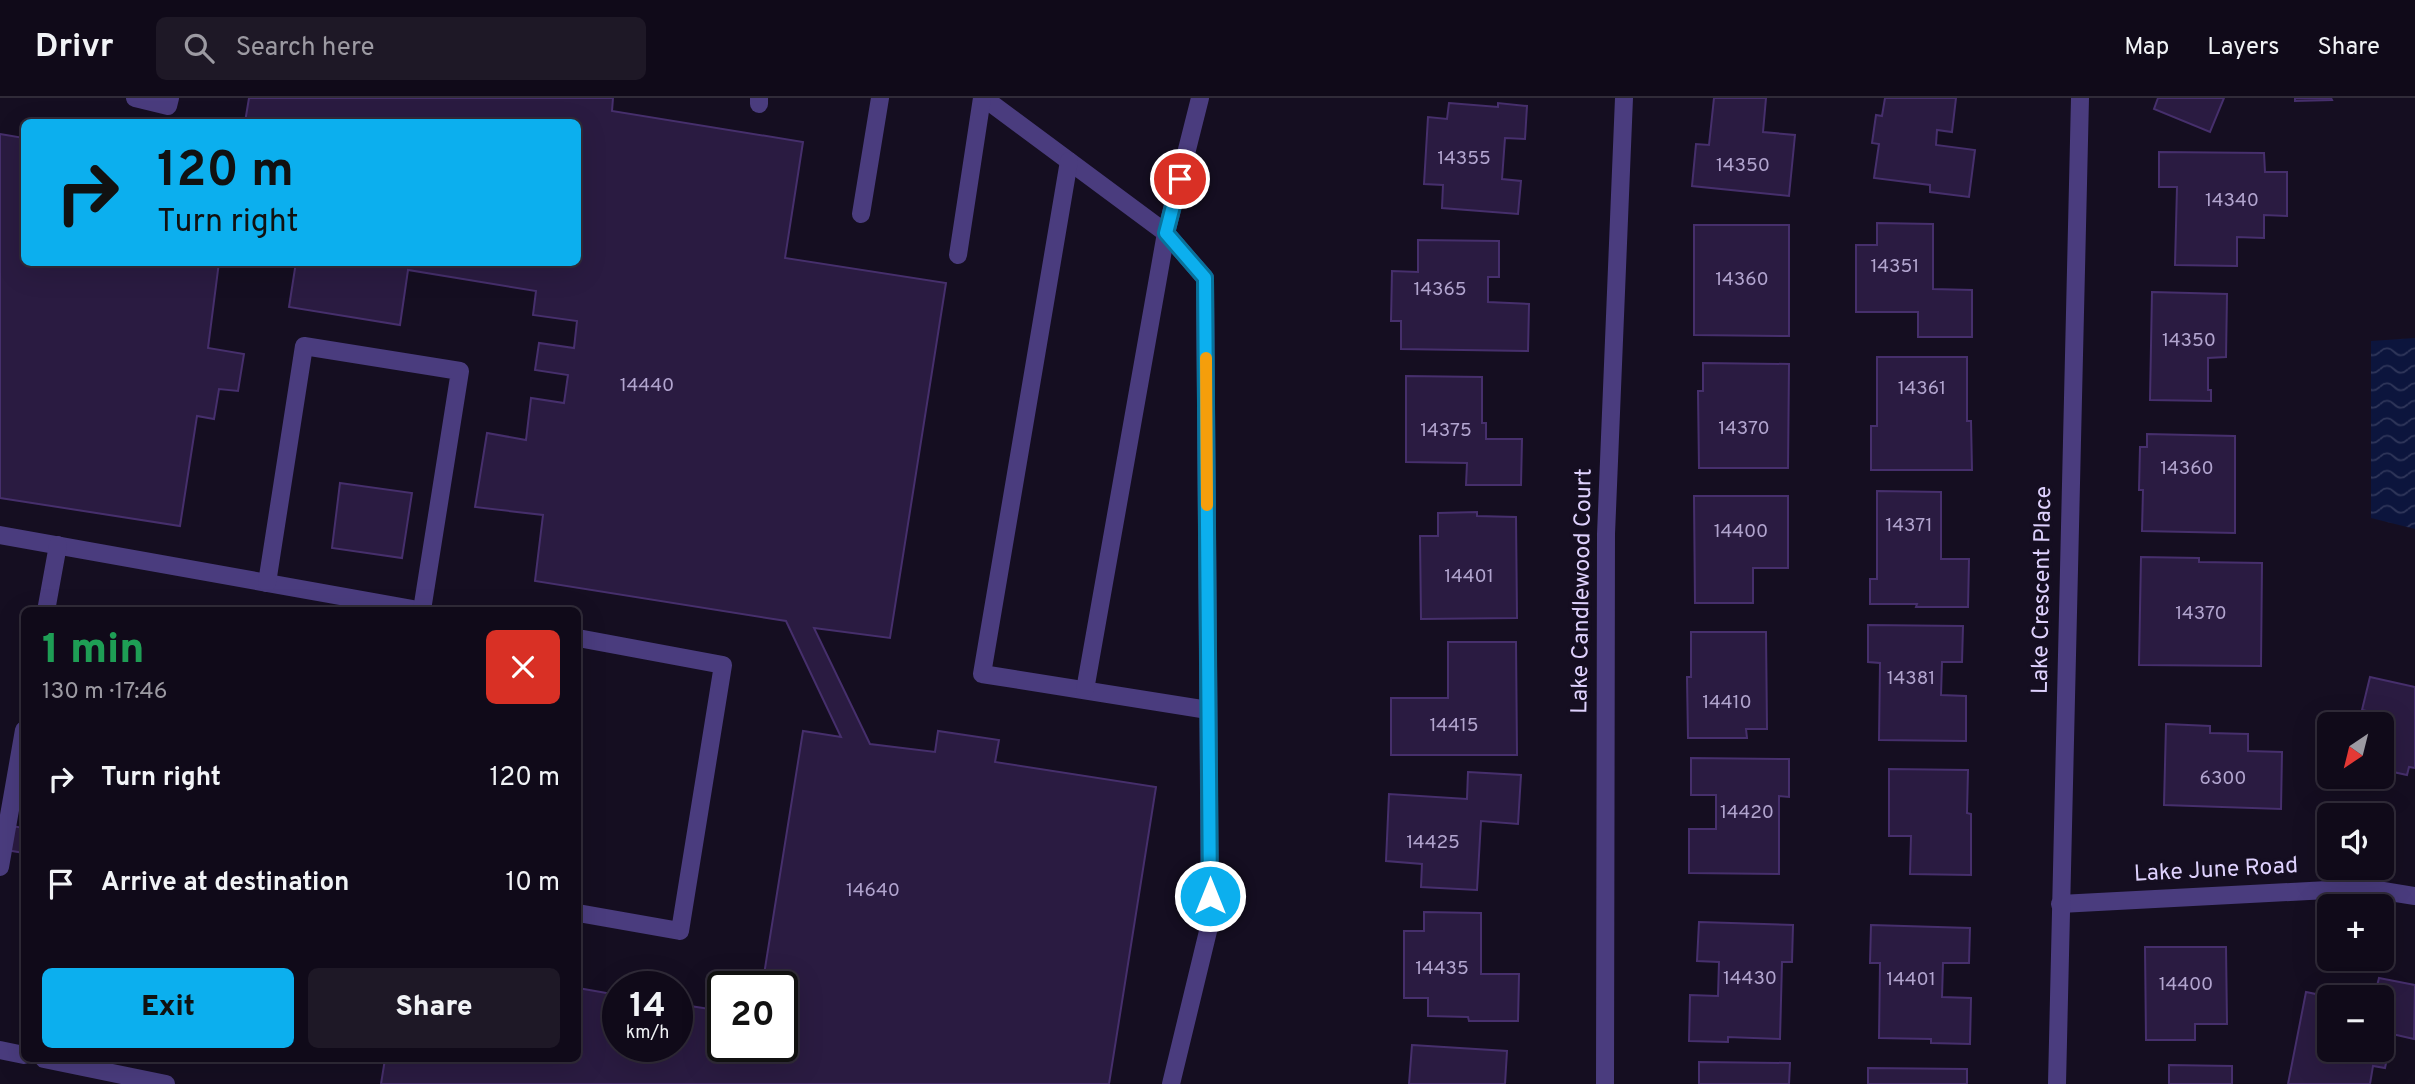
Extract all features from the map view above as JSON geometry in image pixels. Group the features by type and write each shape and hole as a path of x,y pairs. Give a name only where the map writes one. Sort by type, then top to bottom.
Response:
{"street":[{"path":"135,98 168,106 170,98"},
{"path":"861,214 880,98"},
{"path":"958,255 983,98 1166,233 1205,278 1210,923 1171,1084"},
{"path":"1085,690 1166,233 1200,98"},
{"name":"Lake Candlewood Court","path":"1605,1084 1606,534 1624,98"},
{"name":"Lake Crescent Place","path":"2057,1084 2080,98"},
{"path":"1069,161 982,674 1208,710"},
{"path":"267,583 304,346 460,371 424,607"},
{"path":"0,535 401,607"},
{"path":"47,607 58,545"},
{"path":"581,639 723,664 680,931 581,914"},
{"path":"0,867 21,747"},
{"name":"Lake June Road","path":"2060,904 2365,888 2415,896"},
{"path":"0,1050 21,1054"},
{"path":"59,1062 166,1084"}],"water":[{"path":"2415,338 2415,529 2371,518 2371,341"}],"building":[{"path":"249,98 613,98 612,111 803,142 785,258 946,283 890,638 814,628 870,744 935,752 938,731 999,740 995,762 1156,787 1109,1084 381,1084 385,1062 581,1062 581,989 602,992 602,1062 693,1062 693,1006 707,1009 707,1062 798,1062 798,971 765,971 803,731 841,737 786,621 535,581 543,515 475,507 487,433 526,440 531,398 564,403 568,375 535,370 539,343 574,348 577,321 533,315 536,291 408,270 400,325 289,307 295,266 581,266 581,119 246,119"},
{"path":"1714,98 1766,98 1763,132 1795,135 1789,196 1692,186 1696,144 1709,145"},
{"path":"1885,98 1956,98 1952,132 1937,130 1936,145 1975,150 1969,197 1930,192 1930,185 1874,178 1879,144 1872,143 1876,115 1882,116"},
{"path":"2158,98 2224,98 2210,132 2154,109"},
{"path":"2295,98 2331,98 2332,100 2295,101"},
{"path":"1449,103 1498,107 1498,103 1527,106 1525,139 1505,138 1502,179 1521,181 1518,214 1442,208 1443,185 1424,184 1428,117 1447,119"},
{"path":"0,134 21,138 21,266 218,266 208,348 244,354 238,391 219,389 214,419 197,416 180,526 0,498"},
{"path":"2159,152 2264,153 2265,172 2287,172 2287,216 2264,215 2264,238 2237,237 2237,266 2175,265 2177,187 2159,187"},
{"path":"1877,223 1933,224 1933,289 1972,290 1972,337 1918,337 1918,312 1856,312 1856,245 1877,245"},
{"path":"1694,225 1789,225 1789,336 1694,335"},
{"path":"1418,240 1499,241 1499,277 1488,277 1488,302 1529,304 1528,351 1401,349 1401,321 1391,321 1392,271 1418,272"},
{"path":"2152,292 2227,294 2226,357 2208,358 2208,390 2211,390 2211,401 2150,400"},
{"path":"1877,357 1967,357 1967,421 1971,421 1972,470 1871,470 1871,426 1877,426"},
{"path":"1703,363 1789,364 1788,468 1699,468 1698,391 1703,391"},
{"path":"1406,376 1482,377 1482,423 1486,423 1486,439 1522,439 1521,485 1466,485 1467,463 1406,462"},
{"path":"2147,434 2235,436 2235,533 2142,531 2140,447 2147,447"},
{"path":"340,483 412,493 402,558 332,548"},
{"path":"1877,491 1941,492 1941,559 1969,559 1968,607 1870,604 1870,579 1877,579"},
{"path":"1694,496 1788,496 1788,568 1753,568 1753,603 1695,603"},
{"path":"1477,512 1477,516 1516,517 1517,618 1421,619 1420,536 1438,536 1438,513"},
{"path":"2141,557 2199,558 2199,562 2262,563 2261,666 2139,665"},
{"path":"1868,625 1963,626 1962,662 1942,662 1941,695 1966,696 1966,741 1879,740 1880,663 1868,662"},
{"path":"1691,632 1766,632 1767,729 1746,729 1747,738 1688,738 1687,677 1691,677"},
{"path":"1448,642 1516,642 1517,755 1391,755 1391,698 1448,698"},
{"path":"2370,677 2415,687 2415,768 2409,767 2407,775 2394,772 2394,712 2362,710"},
{"path":"2166,724 2210,726 2210,733 2248,734 2248,751 2282,752 2281,809 2164,805"},
{"path":"1691,758 1789,759 1789,797 1779,796 1779,874 1689,873 1689,829 1716,829 1716,795 1691,795"},
{"path":"1889,769 1968,770 1967,813 1971,814 1971,875 1910,874 1911,836 1889,836"},
{"path":"1468,772 1521,775 1518,824 1481,821 1477,890 1421,887 1422,864 1386,861 1389,794 1467,799"},
{"path":"0,824 21,828 21,852 0,849"},
{"path":"1424,912 1481,913 1481,974 1519,974 1518,1021 1469,1021 1468,1017 1428,1016 1428,998 1404,998 1404,931 1424,931"},
{"path":"1699,922 1793,925 1792,962 1782,962 1780,1039 1728,1037 1728,1042 1689,1041 1690,995 1718,996 1719,962 1697,961"},
{"path":"1871,925 1970,928 1969,963 1943,963 1942,997 1971,998 1970,1044 1931,1043 1931,1039 1879,1038 1880,963 1870,963"},
{"path":"2145,947 2226,947 2227,1024 2195,1024 2195,1040 2146,1040"},
{"path":"2379,978 2415,985 2414,1039 2394,1034 2394,985 2377,985"},
{"path":"2306,992 2317,994 2317,1062 2386,1062 2385,1068 2373,1066 2370,1084 2288,1084"},
{"path":"1412,1045 1507,1051 1505,1084 1409,1084"},
{"path":"1699,1062 1790,1063 1789,1084 1699,1084"},
{"path":"2169,1065 2232,1066 2232,1084 2169,1084"},
{"path":"1868,1068 1967,1069 1967,1084 1868,1084"}],"slow traffic":[{"path":"1206,358 1207,505"}],"route":[{"path":"1180,179 1166,233 1205,278 1210,896"}]}
